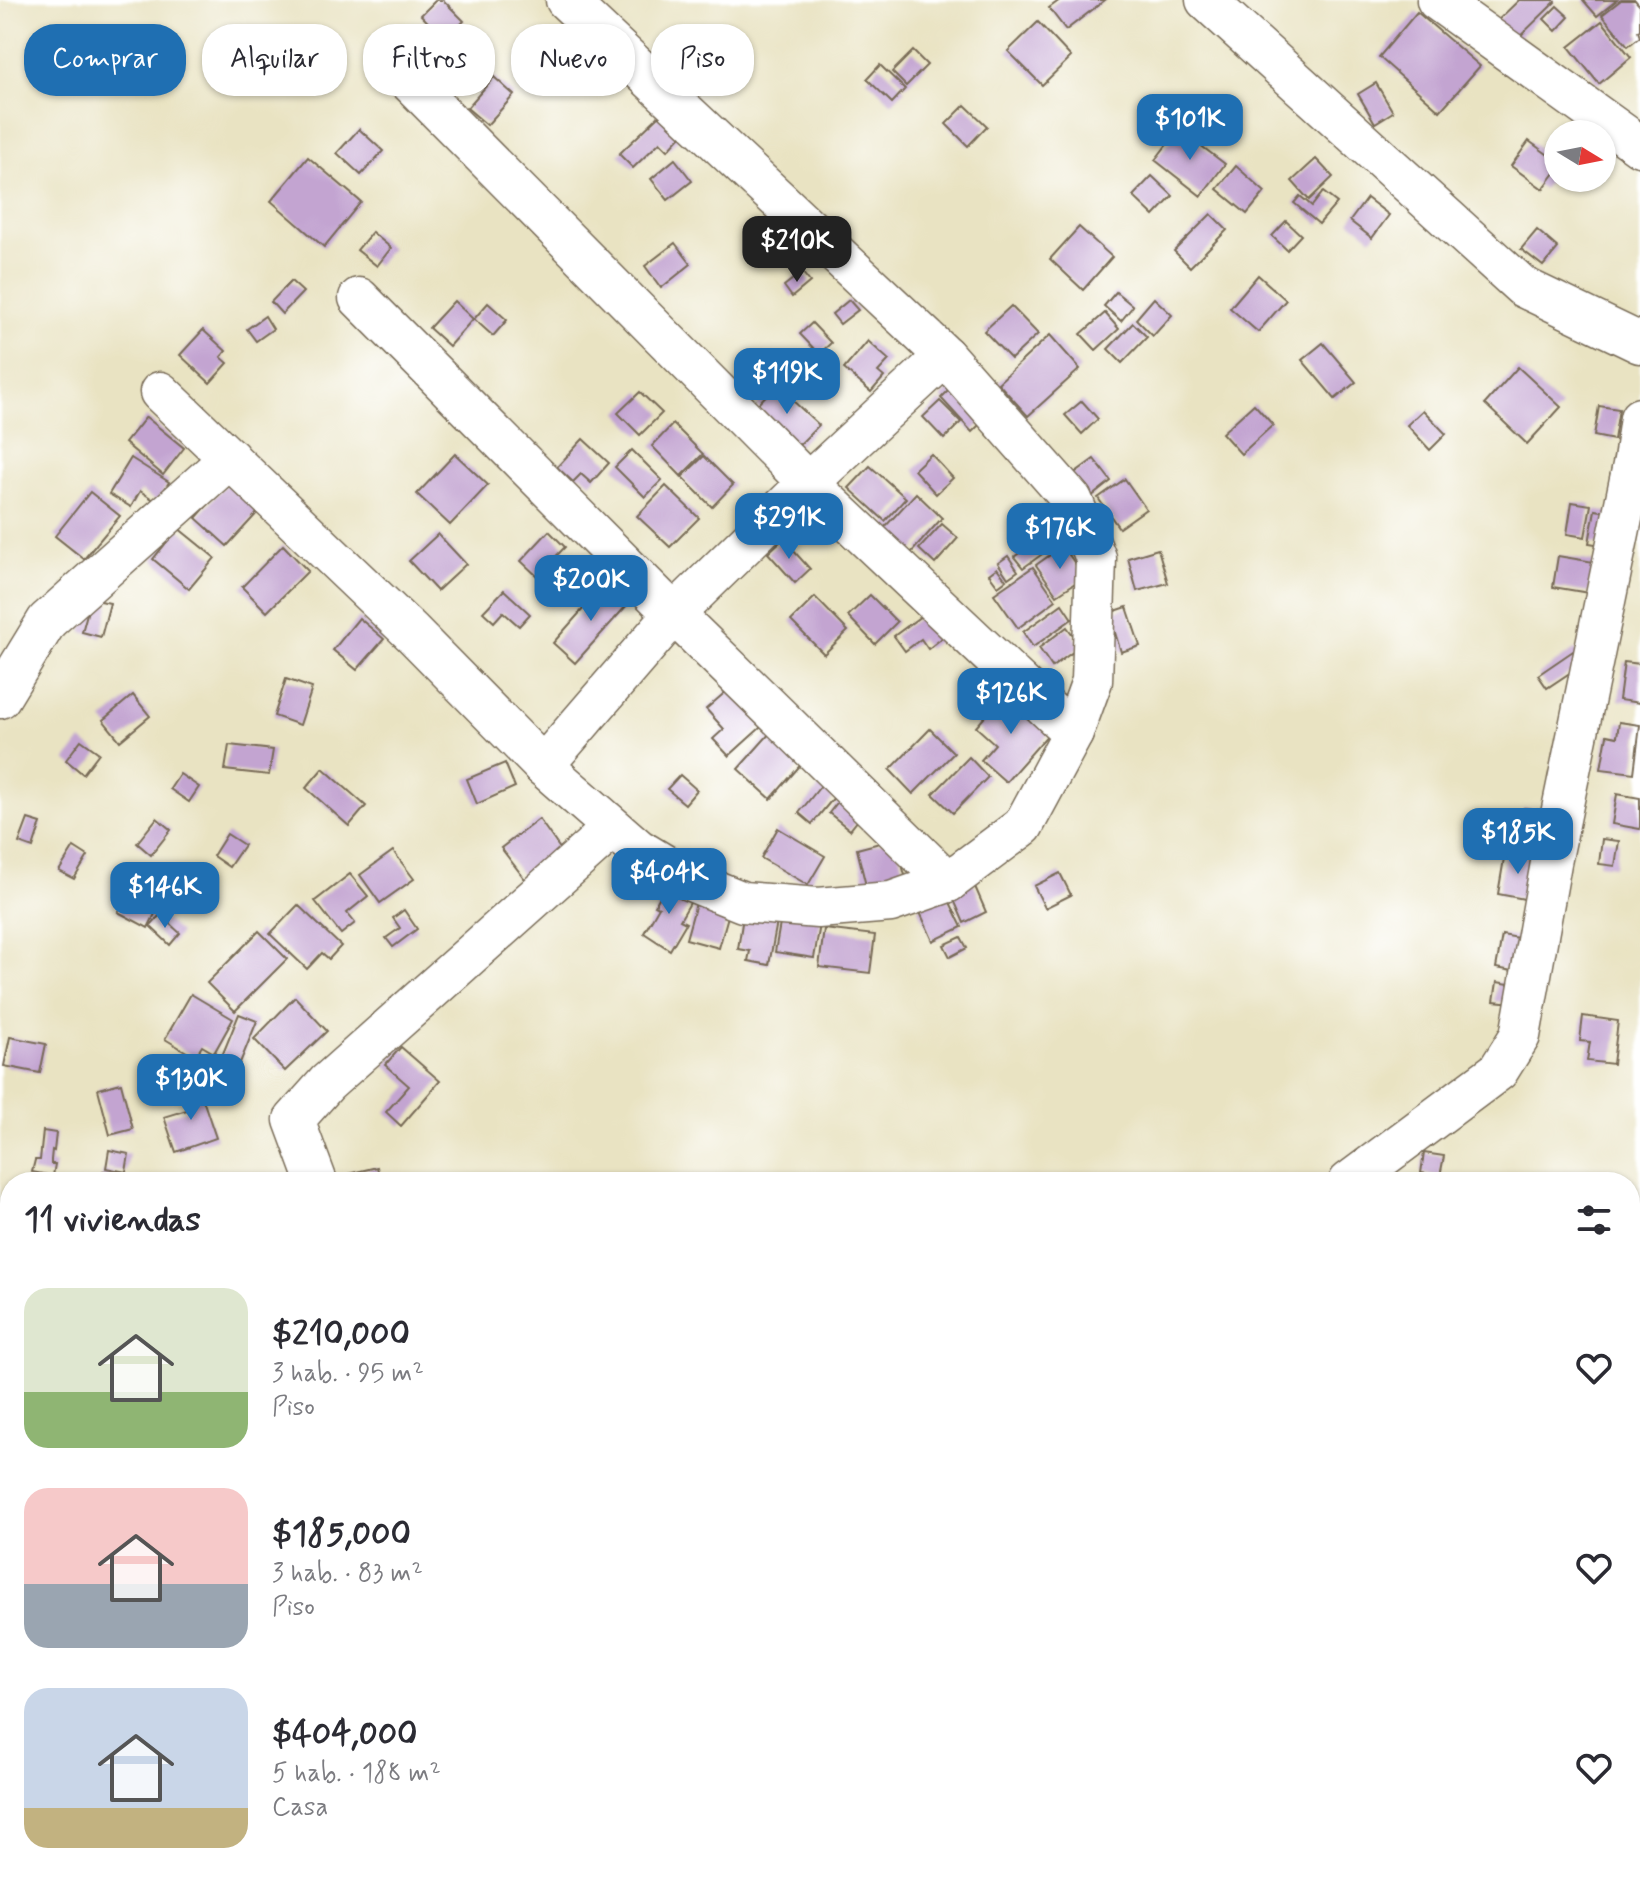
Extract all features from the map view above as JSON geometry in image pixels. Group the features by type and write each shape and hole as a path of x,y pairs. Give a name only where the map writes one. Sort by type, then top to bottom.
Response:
{"street":[{"path":"160,392 412,633 543,766 638,849 691,881 743,902 818,908 891,902 948,882 1023,826 1073,733 1092,681 1096,558 1072,500 945,356 566,0"},
{"path":"1206,0 1523,287 1640,343"},
{"path":"1443,2 1640,146"},
{"path":"424,96 808,483 1073,733"},
{"path":"359,298 674,614 948,882"},
{"path":"543,766 674,614 808,483 945,356"},
{"path":"1362,1172 1498,1071 1520,1036 1551,863 1640,418"},
{"path":"0,698 47,621 230,458"},
{"path":"313,1172 294,1120 327,1083 613,828"}],"building":[{"path":"436,0 443,0 464,21 461,24 430,24 421,15"},
{"path":"1060,0 1105,0 1066,30 1049,8"},
{"path":"1519,0 1555,2 1511,45 1493,25"},
{"path":"1583,0 1617,0 1597,16"},
{"path":"1621,0 1635,0 1640,6 1640,37 1628,46 1602,15"},
{"path":"1557,6 1569,17 1556,31 1544,19"},
{"path":"1417,12 1480,66 1440,111 1379,57"},
{"path":"1602,21 1631,57 1599,84 1569,47"},
{"path":"1038,22 1071,57 1042,85 1008,51"},
{"path":"913,51 927,65 906,86 892,72"},
{"path":"880,65 905,89 892,103 867,79"},
{"path":"495,78 513,96 487,125 467,108 477,96 495,96"},
{"path":"1376,83 1393,112 1375,123 1358,94"},
{"path":"965,105 987,126 968,146 946,124"},
{"path":"660,115 681,136 668,150 660,142 633,168 619,154"},
{"path":"359,129 383,151 361,175 337,153"},
{"path":"1179,129 1225,164 1201,196 1155,160"},
{"path":"1529,141 1544,152 1544,188 1543,189 1511,166"},
{"path":"308,157 361,202 324,247 271,201"},
{"path":"675,159 692,181 668,200 651,179"},
{"path":"1316,159 1333,177 1309,200 1292,181"},
{"path":"1236,166 1265,192 1247,214 1217,189"},
{"path":"1152,176 1173,196 1154,216 1133,196"},
{"path":"1323,192 1337,203 1319,224 1294,203 1300,196 1312,206"},
{"path":"1367,198 1389,215 1372,238 1350,221"},
{"path":"1211,214 1227,230 1190,267 1174,251"},
{"path":"1286,221 1301,235 1287,250 1272,236"},
{"path":"1079,227 1112,257 1083,290 1050,259"},
{"path":"1537,230 1558,248 1543,266 1521,249"},
{"path":"372,232 391,248 377,266 357,250"},
{"path":"675,243 691,264 661,288 645,266"},
{"path":"802,272 810,282 792,297 784,286"},
{"path":"1258,275 1286,300 1258,332 1230,308"},
{"path":"291,281 303,292 282,314 271,302"},
{"path":"1116,292 1133,306 1121,321 1104,306"},
{"path":"1154,298 1172,315 1153,336 1136,319"},
{"path":"849,300 858,310 840,324 832,314"},
{"path":"454,301 473,319 449,346 429,328"},
{"path":"488,303 507,320 493,336 474,319"},
{"path":"1011,306 1038,334 1011,359 984,331"},
{"path":"1105,313 1119,329 1096,350 1081,334"},
{"path":"265,316 273,329 256,341 247,329"},
{"path":"812,323 831,343 819,354 800,334"},
{"path":"1133,323 1147,337 1122,363 1108,349"},
{"path":"203,330 226,351 221,357 228,363 210,383 180,355"},
{"path":"1050,335 1080,369 1028,416 998,383"},
{"path":"868,341 889,360 878,372 884,377 871,392 844,369"},
{"path":"1323,343 1356,382 1335,399 1302,360"},
{"path":"1518,367 1561,407 1527,444 1485,404"},
{"path":"776,385 819,425 798,446 756,406"},
{"path":"954,385 986,418 972,432 941,398"},
{"path":"640,392 662,413 640,435 618,413"},
{"path":"940,401 961,422 944,439 923,417"},
{"path":"1082,401 1098,419 1082,434 1065,415"},
{"path":"1254,404 1273,425 1241,454 1222,433"},
{"path":"1599,406 1619,409 1614,440 1594,436"},
{"path":"1423,410 1446,434 1430,450 1407,425"},
{"path":"146,417 184,448 163,475 125,443"},
{"path":"673,424 703,454 681,476 652,446"},
{"path":"583,439 609,463 591,483 581,474 573,482 557,467"},
{"path":"632,450 662,480 645,497 615,467"},
{"path":"455,454 488,485 450,525 417,494"},
{"path":"931,454 953,478 936,494 914,470"},
{"path":"704,456 733,485 712,507 682,477"},
{"path":"131,458 169,482 157,502 140,491 131,507 109,494"},
{"path":"1094,459 1111,481 1087,500 1069,477"},
{"path":"870,466 906,498 885,521 849,488"},
{"path":"1125,479 1146,509 1119,528 1098,498"},
{"path":"229,481 260,510 227,546 196,518"},
{"path":"666,486 699,518 670,547 637,516"},
{"path":"90,492 120,516 84,559 55,536"},
{"path":"916,493 942,518 911,553 884,528"},
{"path":"1572,502 1591,505 1585,537 1567,534"},
{"path":"1595,510 1614,513 1608,546 1589,543"},
{"path":"942,524 958,538 935,564 919,549"},
{"path":"178,528 215,558 189,589 153,559"},
{"path":"1051,530 1059,542 1023,568 1014,557"},
{"path":"549,531 565,547 537,576 521,561"},
{"path":"438,534 466,564 437,591 409,561"},
{"path":"783,539 810,569 795,583 768,553"},
{"path":"283,545 308,571 267,612 242,587"},
{"path":"1063,546 1084,577 1057,595 1036,565"},
{"path":"1158,549 1168,583 1137,591 1128,558"},
{"path":"1008,556 1018,571 1008,578 998,563"},
{"path":"1558,556 1594,562 1589,593 1553,587"},
{"path":"1033,567 1056,600 1018,628 994,594"},
{"path":"997,568 1006,580 998,586 989,574"},
{"path":"606,583 628,604 575,663 553,643"},
{"path":"504,590 530,614 519,626 503,612 494,622 483,612"},
{"path":"870,595 897,622 875,644 848,616"},
{"path":"815,597 848,631 824,654 791,621"},
{"path":"91,599 110,603 101,637 82,632"},
{"path":"1062,604 1072,619 1033,647 1023,632"},
{"path":"1127,607 1140,646 1121,652 1109,613"},
{"path":"932,608 950,632 928,649 921,639 905,651 894,636"},
{"path":"359,618 384,639 357,670 333,650"},
{"path":"1067,627 1081,646 1052,667 1039,648"},
{"path":"1576,649 1586,662 1547,688 1538,675"},
{"path":"1624,662 1640,664 1640,703 1619,700"},
{"path":"286,679 312,688 300,725 274,716"},
{"path":"737,682 770,719 729,756 713,739 724,729 706,709"},
{"path":"1007,692 1051,731 1006,782 981,760 995,744 976,727"},
{"path":"133,695 150,716 120,741 103,720"},
{"path":"1619,722 1640,725 1634,773 1601,769 1607,735 1617,737"},
{"path":"930,729 954,753 913,794 890,770"},
{"path":"771,732 804,761 771,799 738,769"},
{"path":"81,740 99,753 83,774 66,760"},
{"path":"229,745 273,750 269,775 225,770"},
{"path":"969,757 988,777 953,813 933,794"},
{"path":"505,763 515,787 477,804 467,779"},
{"path":"323,768 366,806 349,826 306,788"},
{"path":"180,774 199,787 189,802 170,789"},
{"path":"680,775 697,790 685,804 667,789"},
{"path":"827,778 840,790 812,824 799,813"},
{"path":"844,794 865,811 850,830 829,813"},
{"path":"1617,794 1640,798 1640,829 1612,824"},
{"path":"1524,808 1540,810 1536,831 1520,828"},
{"path":"157,818 171,830 151,855 137,843"},
{"path":"28,819 41,823 33,848 19,843"},
{"path":"539,819 568,860 531,887 501,848"},
{"path":"778,828 825,856 808,885 761,858"},
{"path":"227,834 244,845 229,867 213,856"},
{"path":"895,839 906,879 867,890 857,849"},
{"path":"1602,839 1619,841 1615,866 1599,864"},
{"path":"74,847 88,856 74,879 59,871"},
{"path":"393,851 414,879 380,903 360,875"},
{"path":"1505,853 1537,858 1530,900 1498,894"},
{"path":"141,867 171,882 148,928 118,912"},
{"path":"1060,873 1071,895 1045,908 1034,886"},
{"path":"350,874 368,896 347,913 355,923 341,934 315,901"},
{"path":"669,881 694,896 680,920 686,923 670,950 644,933"},
{"path":"973,882 986,912 964,923 951,893"},
{"path":"946,894 962,927 933,941 918,908"},
{"path":"697,900 730,909 719,948 686,939"},
{"path":"298,905 341,946 329,959 322,953 307,969 270,934"},
{"path":"404,910 417,929 393,947 386,938 400,928 393,918"},
{"path":"744,910 778,916 769,965 748,961 750,951 738,949"},
{"path":"782,912 821,919 814,958 775,952"},
{"path":"160,915 180,933 170,945 150,926"},
{"path":"824,929 875,935 870,973 819,967"},
{"path":"259,931 287,959 235,1011 207,983"},
{"path":"1502,935 1524,939 1518,972 1496,968"},
{"path":"961,937 967,948 950,957 944,945"},
{"path":"1497,982 1515,985 1512,1003 1494,1001"},
{"path":"191,994 233,1019 214,1053 202,1046 195,1057 165,1039"},
{"path":"295,997 327,1031 285,1071 254,1039"},
{"path":"239,1014 257,1021 240,1063 222,1056"},
{"path":"1583,1016 1618,1021 1613,1064 1587,1061 1590,1042 1580,1041"},
{"path":"10,1037 46,1044 40,1073 4,1066"},
{"path":"401,1047 440,1081 401,1126 386,1112 409,1086 385,1065"},
{"path":"197,1082 216,1138 176,1152 164,1117 190,1109 183,1087"},
{"path":"121,1083 133,1129 110,1135 98,1089"},
{"path":"43,1131 56,1133 51,1160 51,1164 55,1164 54,1172 32,1172 35,1160 40,1160"},
{"path":"109,1150 129,1154 126,1172 106,1168"},
{"path":"1424,1153 1444,1156 1441,1172 1421,1172"},
{"path":"377,1167 378,1172 356,1172"}]}
